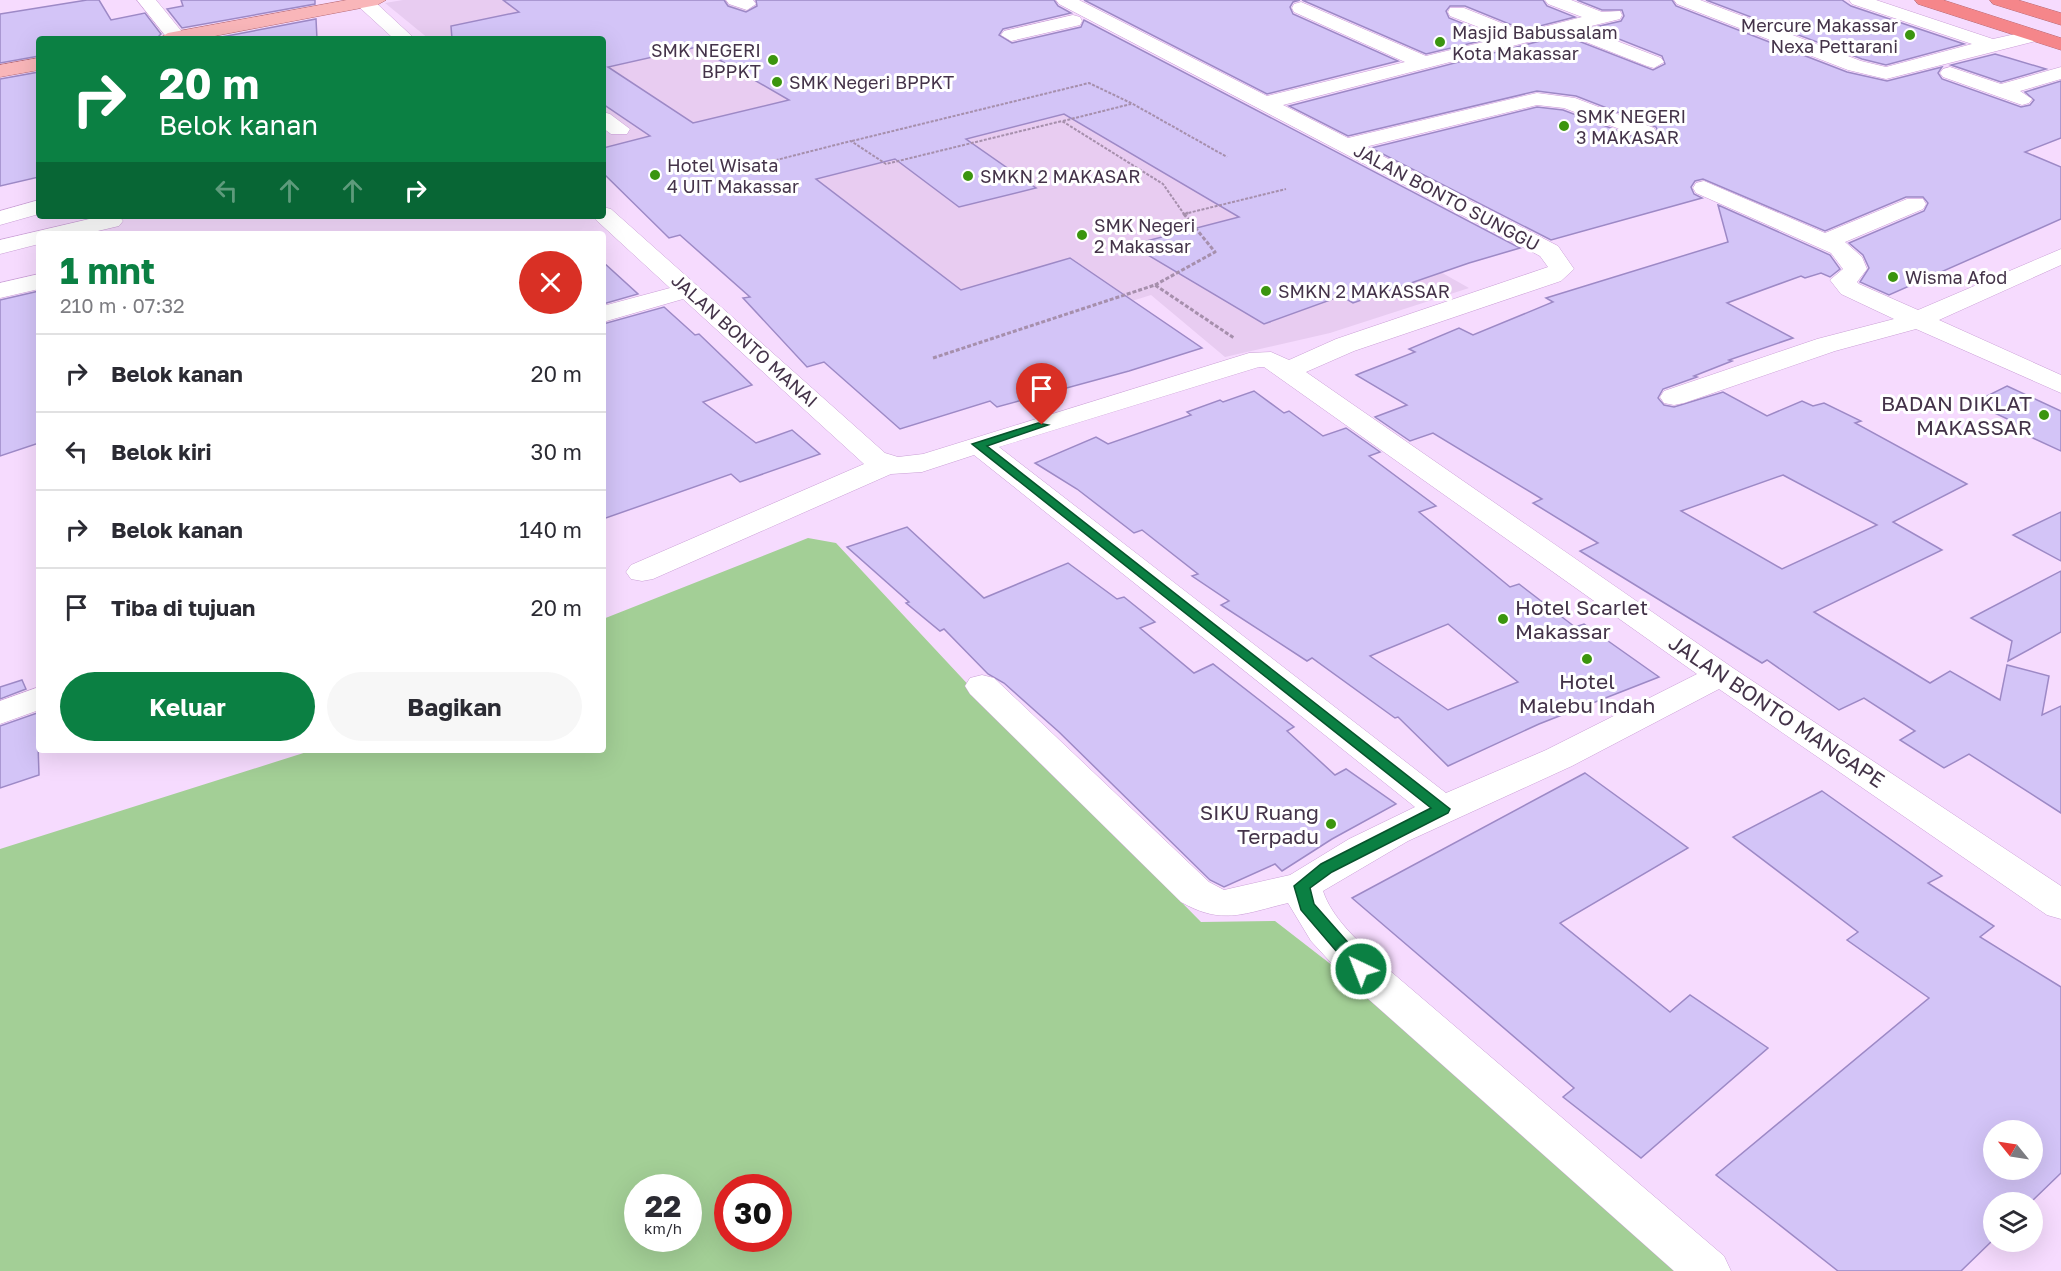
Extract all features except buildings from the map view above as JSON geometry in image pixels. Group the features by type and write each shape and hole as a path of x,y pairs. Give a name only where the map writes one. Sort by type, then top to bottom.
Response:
{"highway":[{"path":"1924,0 2061,44"},
{"path":"1999,0 2061,19"}],"main road":[{"path":"183,36 370,1"},
{"path":"0,71 36,65"}],"street":[{"path":"146,0 171,36"},
{"path":"1265,103 1607,17 1554,0"},
{"path":"1683,0 1856,66 1886,73 2034,36"},
{"path":"1858,0 1992,45"},
{"path":"370,1 402,36"},
{"path":"1301,8 1424,63"},
{"path":"1457,12 1521,37"},
{"path":"1011,35 1079,14"},
{"name":"JALAN BONTO SUNGGU","path":"1079,14 1265,103 1549,251 1562,269 1552,276 1345,345 1273,365"},
{"path":"1563,27 1654,62"},
{"path":"2000,91 2061,72"},
{"path":"1950,73 2022,99"},
{"path":"1348,145 1526,100 1568,102 1646,133"},
{"path":"1704,188 1839,248 1853,262 1855,269 1850,276 1842,280 1844,285 2061,385"},
{"path":"1824,242 1915,204"},
{"path":"0,218 36,208"},
{"name":"JALAN BONTO MANAI","path":"606,217 875,459 887,465"},
{"path":"72,231 114,224"},
{"path":"0,247 36,238"},
{"path":"1674,397 1826,345 1918,320 2061,256"},
{"path":"0,274 36,265"},
{"path":"0,291 36,282"},
{"path":"606,313 689,290"},
{"path":"642,572 887,465 898,467 924,463 978,444 1273,365"},
{"name":"JALAN BONTO MANGAPE","path":"1273,365 1721,675 2061,906"},
{"path":"978,444 1442,809"},
{"path":"982,686 1196,892 1209,900 1224,904 1302,886 1326,868 1442,809 1559,758 1721,675"},
{"path":"0,712 36,699"},
{"path":"1302,886 1307,906 1361,969 1707,1271"}],"path":[{"path":"745,168 1089,83 1133,104 1227,157"},
{"path":"851,141 886,164 1133,104"},
{"path":"933,358 1155,285 1215,252 1163,184 1062,121"},
{"path":"1184,214 1286,189"},
{"path":"1155,285 1273,365"}],"shaded area":[{"name":"SMK Negeri 2 Makassar","path":"403,0 838,0 1124,94 1469,288 1330,333 1225,357 1151,295 924,366 606,166 606,36 425,36 385,3"}],"green space":[{"path":"808,538 836,543 989,707 1201,922 1275,921 1355,983 1679,1271 0,1271 0,849 304,753 606,753 606,618"}],"place":[{"name":"Mercure Makassar Nexa Pettarani","path":"1910,35"},
{"name":"Masjid Babussalam Kota Makassar","path":"1440,42"},
{"name":"SMK NEGERI BPPKT","path":"773,60"},
{"name":"SMK Negeri BPPKT","path":"777,82"},
{"name":"SMK NEGERI 3 MAKASAR","path":"1564,126"},
{"name":"Hotel Wisata 4 UIT Makassar","path":"655,175"},
{"name":"SMKN 2 MAKASAR","path":"968,176"},
{"name":"SMK Negeri 2 Makassar","path":"1082,235"},
{"name":"Wisma Afod","path":"1893,277"},
{"name":"SMKN 2 MAKASSAR","path":"1266,291"},
{"name":"BADAN DIKLAT MAKASSAR","path":"2044,415"},
{"name":"Hotel Scarlet Makassar","path":"1503,619"},
{"name":"Hotel Malebu Indah","path":"1587,659"},
{"name":"SIKU Ruang Terpadu","path":"1331,824"}],"route":[{"path":"1042,425 978,444 1442,809 1326,868 1302,886 1307,906 1322,927 1361,969"}]}
